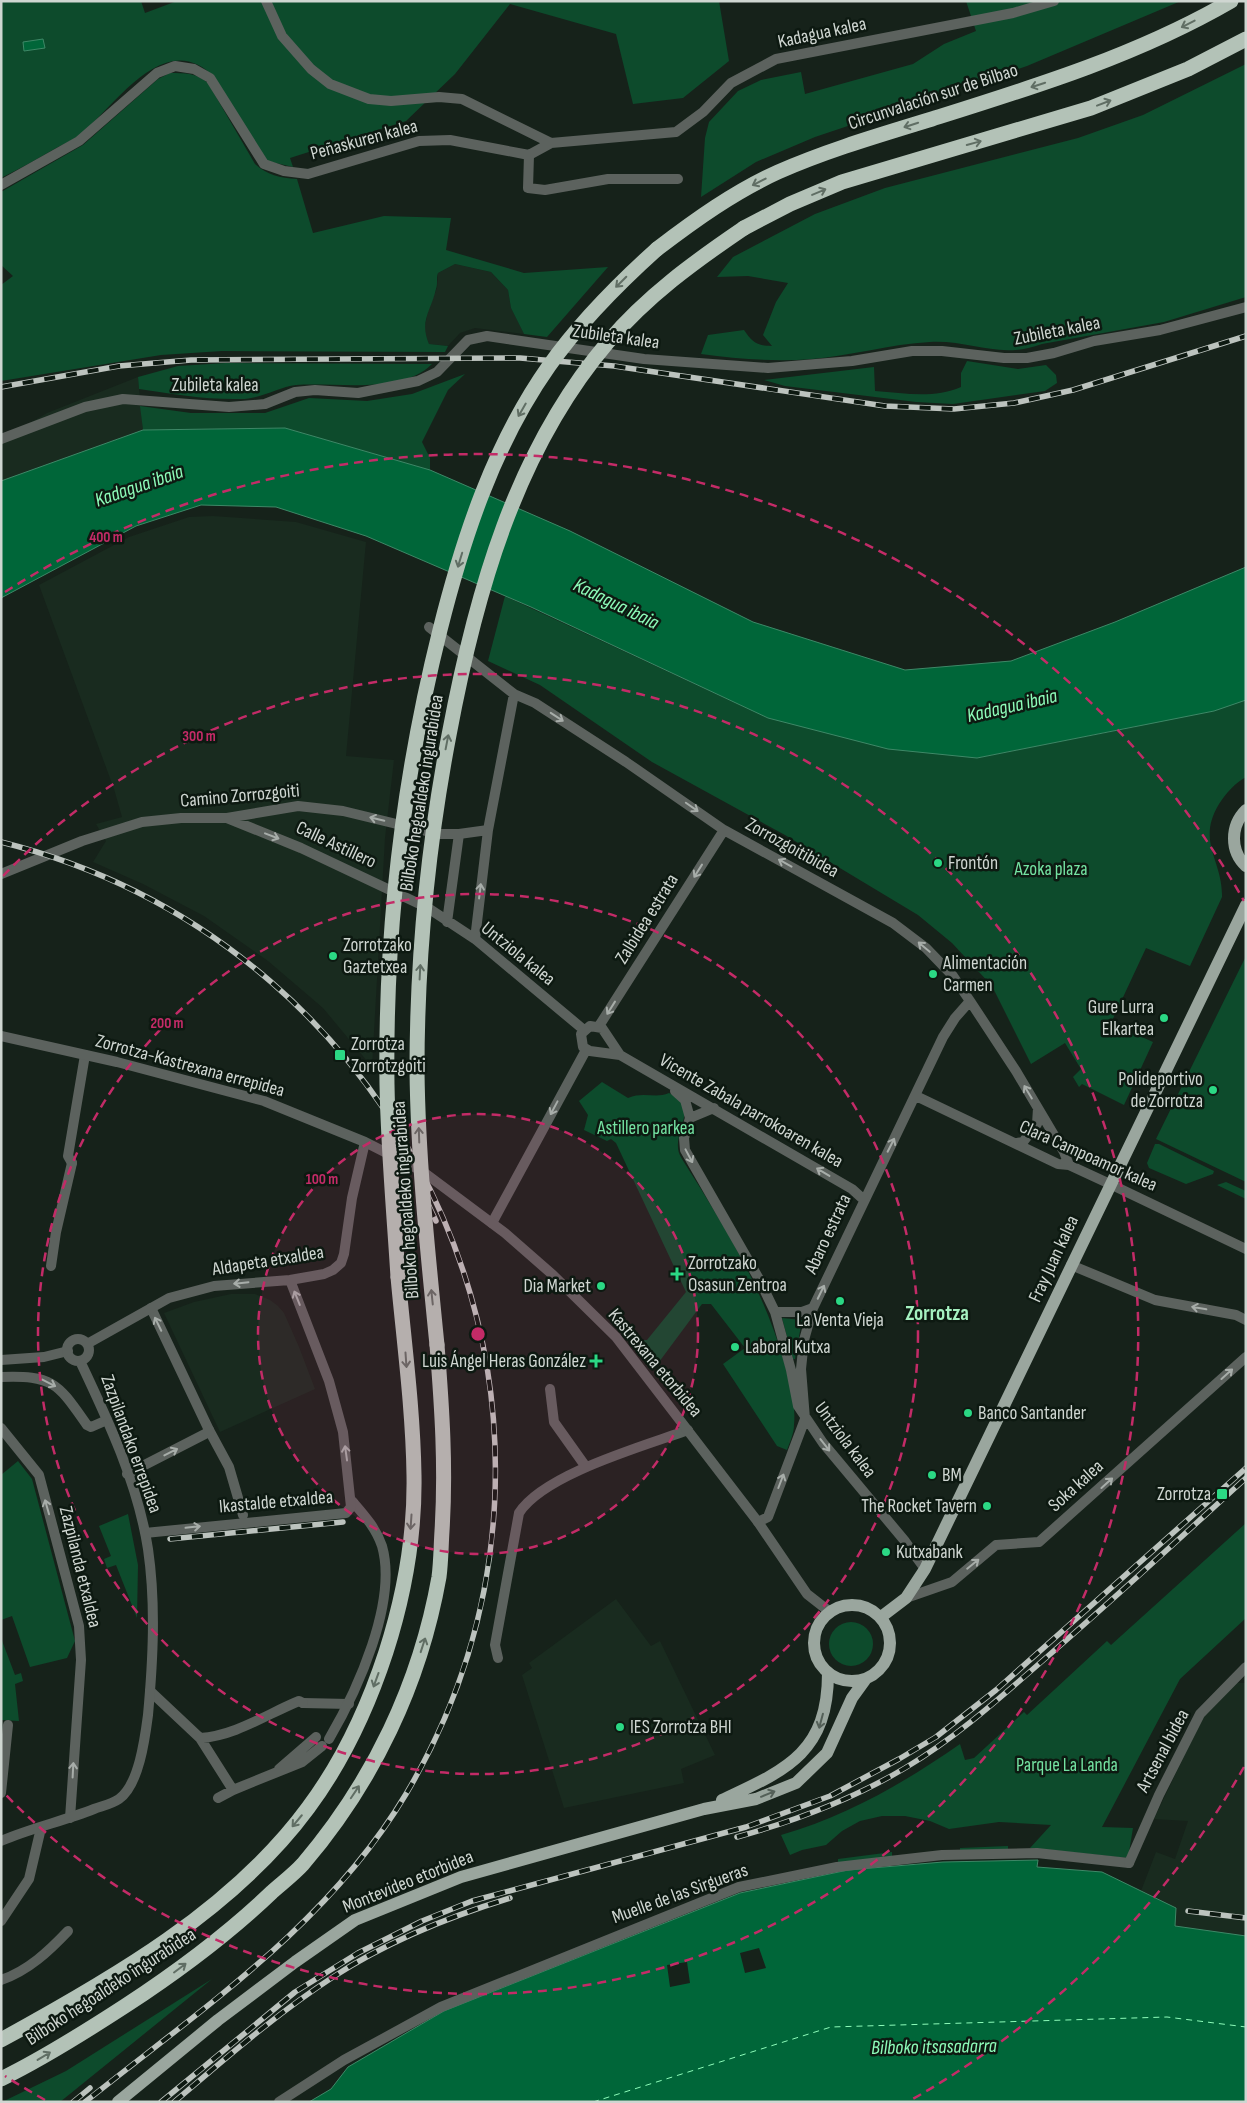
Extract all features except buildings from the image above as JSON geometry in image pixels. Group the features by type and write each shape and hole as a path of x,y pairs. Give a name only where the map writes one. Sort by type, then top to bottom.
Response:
{"highway":[{"name":"Circunvalación sur de Bilbao","path":"657,249 704,214 736,194 778,173 829,152 1044,83 1122,54 1172,33 1231,1"},
{"name":"Bilboko hegoaldeko ingurabidea","path":"1,2080 95,2025 156,1986 239,1924 301,1865 334,1824 361,1784 386,1741 406,1696 426,1634 439,1576 445,1482 444,1422 419,1136 420,971 429,868 439,787 456,695 477,610 518,490 544,434 576,384 608,342 650,297 688,266 744,228 790,204 842,182 1083,111 1136,91 1188,69 1246,38"},
{"name":"Bilboko hegoaldeko ingurabidea","path":"1,2040 80,1997 145,1955 215,1904 275,1848 308,1808 356,1727 376,1683 390,1639 407,1569 414,1476 398,1276 387,1085 391,928 410,773 428,676 446,604 471,523 495,462 521,412 548,367 589,314 657,249"}],"main road":[{"path":"1246,810 1235,826 1233,838 1235,850 1246,866"},
{"name":"Fray Juan kalea","path":"881,1617 906,1598 925,1569 1246,904"},
{"path":"851,1604 862,1606 881,1617 888,1628 891,1640 890,1653 876,1674 865,1680 852,1682 828,1673 821,1666 816,1655 814,1643 818,1626 830,1612 851,1604"},
{"name":"Montevideo etorbidea","path":"704,1809 788,1767 808,1748 818,1730 826,1699 828,1673"},
{"name":"Montevideo etorbidea","path":"118,2102 225,2014 354,1920 461,1877 704,1809 756,1799 796,1783 826,1753 852,1698 865,1680"}],"street":[{"path":"266,1 282,36 311,69 330,84 369,99 391,101 439,97 462,99 551,143"},
{"name":"Kadagua kalea","path":"551,143 676,132 703,112 731,83 776,59 1013,13 1038,3 1054,1"},
{"name":"Peñaskuren kalea","path":"1,185 79,141 157,73 175,66 194,69 210,78 264,164 284,171 308,174 420,141 450,140 530,155"},
{"path":"551,143 530,155 528,188 545,190 608,179 678,179"},
{"name":"Zubileta kalea","path":"1,439 85,407 123,399 229,407 265,404 295,392 315,390 358,393 418,381 437,372 468,340 487,336 644,359 768,368 813,366 912,351 942,351 1004,358 1027,358 1054,353 1094,341 1160,330 1246,307"},
{"name":"Zorrozgoitibidea","path":"429,627 514,694 535,703 568,724 724,830 893,923 926,948 953,976 970,1001 1038,1108 1069,1165"},
{"path":"475,940 488,830 514,694"},
{"name":"Camino Zorrozgoiti","path":"1,874 82,842 142,822 180,818 227,818 298,806 343,811 438,834 459,834 488,830"},
{"name":"Calle Astillero","path":"227,818 302,848 428,908"},
{"name":"Zalbidea estrata","path":"599,1026 724,830"},
{"path":"447,922 459,834"},
{"name":"Untziola kalea","path":"428,908 475,940 584,1030"},
{"name":"Abaro estrata","path":"758,1522 768,1517 805,1419 801,1369 804,1340 813,1308 863,1199 916,1096 943,1037 970,1001"},
{"path":"586,1050 580,1039 584,1030 590,1026 599,1026 620,1055"},
{"name":"Zorrotza-Kastrexana errepidea","path":"1,1036 85,1055 264,1101 365,1142"},
{"path":"586,1050 620,1055"},
{"path":"492,1223 586,1050"},
{"path":"51,1266 56,1232 72,1163 68,1156 85,1055"},
{"name":"Vicente Zabala parrokoaren kalea","path":"620,1055 852,1189 863,1199"},
{"path":"661,1079 685,1100 690,1118 714,1108"},
{"name":"Clara Campoamor kalea","path":"916,1096 1058,1164 1069,1165 1246,1249"},
{"path":"1016,1143 1023,1142 1037,1124 1038,1108"},
{"name":"Untziola kalea","path":"690,1118 684,1138 686,1150 759,1279 775,1312 791,1370 798,1406 805,1419 925,1569"},
{"name":"Kastrexana etorbidea","path":"365,1142 422,1171 492,1223 552,1275 616,1337 758,1522 807,1594 830,1612"},
{"name":"Aldapeta etxaldea","path":"87,1344 169,1298 214,1286 290,1280 324,1274 341,1263 352,1198 365,1142"},
{"path":"1071,1265 1155,1300 1236,1314 1246,1320"},
{"name":"Ikastalde etxaldea","path":"144,1533 346,1513 351,1507 352,1501 343,1432 328,1381 290,1280"},
{"path":"151,1308 209,1430 229,1467 242,1515"},
{"path":"775,1312 802,1312 813,1308"},
{"path":"83,1340 87,1344 88,1355 80,1361 74,1360 68,1351 72,1341 83,1340"},
{"path":"1,1360 44,1357 68,1351"},
{"name":"Soka kalea","path":"906,1598 952,1582 996,1545 1039,1542 1246,1357"},
{"name":"Zazpilandako errepidea","path":"1,1841 70,1818 118,1799 128,1789 142,1754 150,1691 153,1625 152,1585 144,1533 127,1474 107,1420 80,1361"},
{"path":"1,1376 25,1376 42,1379 63,1390 87,1425 91,1427 107,1420"},
{"path":"550,1389 554,1422 586,1467"},
{"name":"Zazpilanda etxaldea","path":"1,1428 39,1475 79,1626 80,1660 70,1818"},
{"path":"127,1474 205,1434 209,1430"},
{"path":"498,1658 494,1645 519,1513 524,1505 543,1489 570,1473 688,1430"},
{"path":"218,1798 277,1771 302,1762 322,1741 349,1704 377,1627 385,1580 382,1545 373,1526 352,1501"},
{"name":"Artsenal bidea","path":"1129,1863 1158,1794 1200,1714 1246,1667"},
{"path":"150,1691 200,1738 233,1790"},
{"path":"200,1738 219,1737 299,1701 303,1703 349,1704"},
{"path":"1,1793 8,1725"},
{"path":"1,1922 29,1879 41,1828"},
{"name":"Muelle de las Sirgueras","path":"279,2102 344,2060 441,2007 739,1887 837,1867 942,1856 1037,1853 1129,1863"},
{"path":"1,1980 14,1976 50,1951 68,1931"}],"shaded area":[{"path":"455,264 491,272 508,290 511,308 524,334 475,328 460,333 448,346 429,344 424,332 428,310 437,288 438,273"},
{"path":"138,377 143,430 1,481 1,440 47,413"},
{"path":"213,516 296,522 366,542 346,756 394,760 385,838 372,1067 323,1008 268,961 204,916 143,884 93,862 106,841 96,824 122,817 114,789 39,585 129,537 189,517"},
{"path":"231,1294 255,1294 270,1300 278,1306 284,1313 315,1389 220,1432 164,1313 194,1302"},
{"name":"IES Zorrotza BHI","path":"616,1599 651,1646 660,1641 715,1755 681,1769 684,1783 564,1808 522,1675 532,1668 529,1663"},
{"path":"1236,1683 1246,1683 1246,1936 1175,1926 1141,1891 1156,1852 1175,1859 1188,1821 1154,1819 1203,1716"}],"green space":[{"path":"1,1 141,1 145,13 177,1 719,1 729,61 683,98 633,104 616,34 510,4 455,74 406,121 290,158 293,167 267,161 216,79 198,65 179,60 161,64 144,75 127,88 96,120 70,141 1,178"},
{"path":"966,1 1181,1 1027,66 815,137 756,162 701,197 705,138 709,122 738,91 761,80 801,72 805,94 913,64 944,44 976,31"},
{"path":"1246,64 1246,297 1164,322 1012,350 930,342 798,360 756,359 701,354 708,335 744,330 755,343 772,346 763,335 776,302 788,283 748,276 717,277 733,257 815,214 885,188 1078,138 1143,115"},
{"path":"170,73 195,75 208,83 255,164 264,171 274,175 297,179 313,233 384,216 451,218 446,250 524,273 608,267 547,337 524,334 511,308 508,290 491,272 455,264 438,273 437,287 427,316 425,329 429,344 448,346 445,352 222,351 161,355 1,381 1,285 13,276 1,265 1,192 83,145 158,79"},
{"path":"967,361 1018,369 1046,365 1056,375 1057,383 1045,391 953,404 916,402 785,386 764,380 874,367 875,391 908,394 940,393 961,387 961,373"},
{"path":"226,363 432,364 419,374 403,380 367,385 296,385 248,398 203,398 139,389 138,377 178,366"},
{"path":"465,374 448,390 422,442 430,458 430,470 285,428 143,430 140,406 191,413 265,413 309,398 367,401 412,394"},
{"name":"Azoka plaza","path":"505,596 768,718 977,758 1135,727 1246,695 1246,777 1234,785 1219,804 1210,829 1210,840 1219,872 1222,897 1190,966 1146,948 1111,1023 1153,1042 1124,1105 1082,1084 1079,1087 1073,1077 1081,1069 1065,1043 1031,1064 992,986 952,943 918,915 785,835 652,762 540,685 488,661"},
{"name":"Polideportivo de Zorrotza","path":"1246,956 1246,1182 1156,1139"},
{"name":"Astillero parkea","path":"602,1082 628,1098 639,1095 664,1095 669,1093 679,1100 684,1107 678,1150 728,1233 754,1283 766,1309 785,1365 794,1409 792,1438 787,1450 777,1446 723,1364 745,1348 711,1304 702,1304 659,1362 640,1340 647,1340 686,1292 616,1143 611,1139 607,1141 584,1130 588,1115 579,1101"},
{"path":"1155,1144 1159,1144 1214,1171 1213,1174 1186,1184 1149,1168 1147,1163"},
{"path":"1226,1182 1246,1191 1246,1199 1217,1185"},
{"path":"782,1318 802,1320 795,1359 793,1359"},
{"path":"18,1461 32,1479 75,1641 67,1658 30,1667 12,1616 1,1620 1,1475"},
{"path":"128,1514 138,1565 137,1618 116,1565 107,1568 104,1559 111,1556 99,1526"},
{"name":"Parque La Landa","path":"1246,1523 1246,1618 1180,1679 1102,1827 1133,1828 1128,1858 1030,1848 1051,1825 999,1822 949,1829 930,1821 905,1816 882,1816 860,1821 842,1831 826,1845 802,1850 790,1855 781,1835 829,1818 874,1797 918,1772 960,1744 965,1760 974,1758 1024,1712 1027,1715 1107,1641 1111,1645"},
{"path":"855,1622 867,1628 872,1635 872,1653 867,1660 860,1665 847,1666 835,1660 830,1653 829,1640 835,1628 842,1623"},
{"path":"1,1638 15,1675 21,1673 23,1681 15,1684 19,1721 1,1720"},
{"path":"1008,1846 1008,1851 960,1853 960,1848"},
{"path":"892,1852 892,1856 838,1863 838,1859"},
{"path":"212,1979 60,2102 2,2102 66,2071"}],"water":[{"path":"43,39 45,48 24,51 23,42"},
{"name":"Kadagua ibaia","path":"285,428 430,470 570,531 753,622 905,670 1011,661 1115,622 1246,567 1246,700 1214,711 977,758 888,749 768,718 531,607 366,536 276,507 201,505 136,526 1,598 1,481 143,430"},
{"name":"Bilboko itsasadarra","path":"1038,1860 1037,1867 1102,1872 1176,1908 1175,1926 1246,1936 1246,2102 309,2102 331,2089 348,2067 444,2011 740,1893 848,1870 943,1862"}],"pier":[{"path":"759,1948 766,1968 745,1973 740,1953"},
{"path":"687,1962 690,1983 670,1987 667,1965"}],"ferry route":[{"path":"593,2102 831,2027 1167,2017 1246,2027"}],"railway":[{"path":"1,387 119,366 191,360 520,358 614,366 885,406 954,409 1014,403 1073,390 1246,336"},
{"path":"1,842 147,897 271,982 371,1091 443,1217 485,1356 495,1503 469,1650 406,1794 375,1841 339,1884 301,1924 260,1962 85,2102"},
{"path":"420,1187 436,1221"},
{"path":"161,2102 295,1992 358,1953 422,1921 472,1901 746,1827 830,1796 899,1759 936,1737 996,1690 1246,1468"},
{"path":"737,1837 802,1816 865,1790 905,1768 943,1743 996,1701 1073,1634 1246,1478"},
{"path":"170,1539 343,1522"},
{"path":"174,2102 271,2021 312,1991 354,1964 419,1931 464,1913 510,1898"},
{"path":"1188,1911 1246,1918"},
{"path":"73,2102 90,2088"}],"place":[{"name":"Frontón","path":"938,863"},
{"name":"Zorrotzako Gaztetxea","path":"333,956"},
{"name":"Alimentación Carmen","path":"933,974"},
{"name":"Gure Lurra Elkartea","path":"1164,1018"},
{"name":"Zorrotza Zorrotzgoiti","path":"340,1055"},
{"name":"Polideportivo de Zorrotza","path":"1213,1090"},
{"name":"Zorrotzako Osasun Zentroa","path":"677,1274"},
{"name":"Dia Market","path":"601,1286"},
{"name":"La Venta Vieja","path":"840,1301"},
{"name":"Laboral Kutxa","path":"735,1347"},
{"name":"Luis Ángel Heras González","path":"596,1361"},
{"name":"Banco Santander","path":"968,1413"},
{"name":"BM","path":"932,1475"},
{"name":"Zorrotza","path":"1222,1494"},
{"name":"The Rocket Tavern","path":"987,1506"},
{"name":"Kutxabank","path":"886,1552"},
{"name":"IES Zorrotza BHI","path":"620,1727"}],"district":[{"name":"Zorrotza","path":"937,1313"}]}
